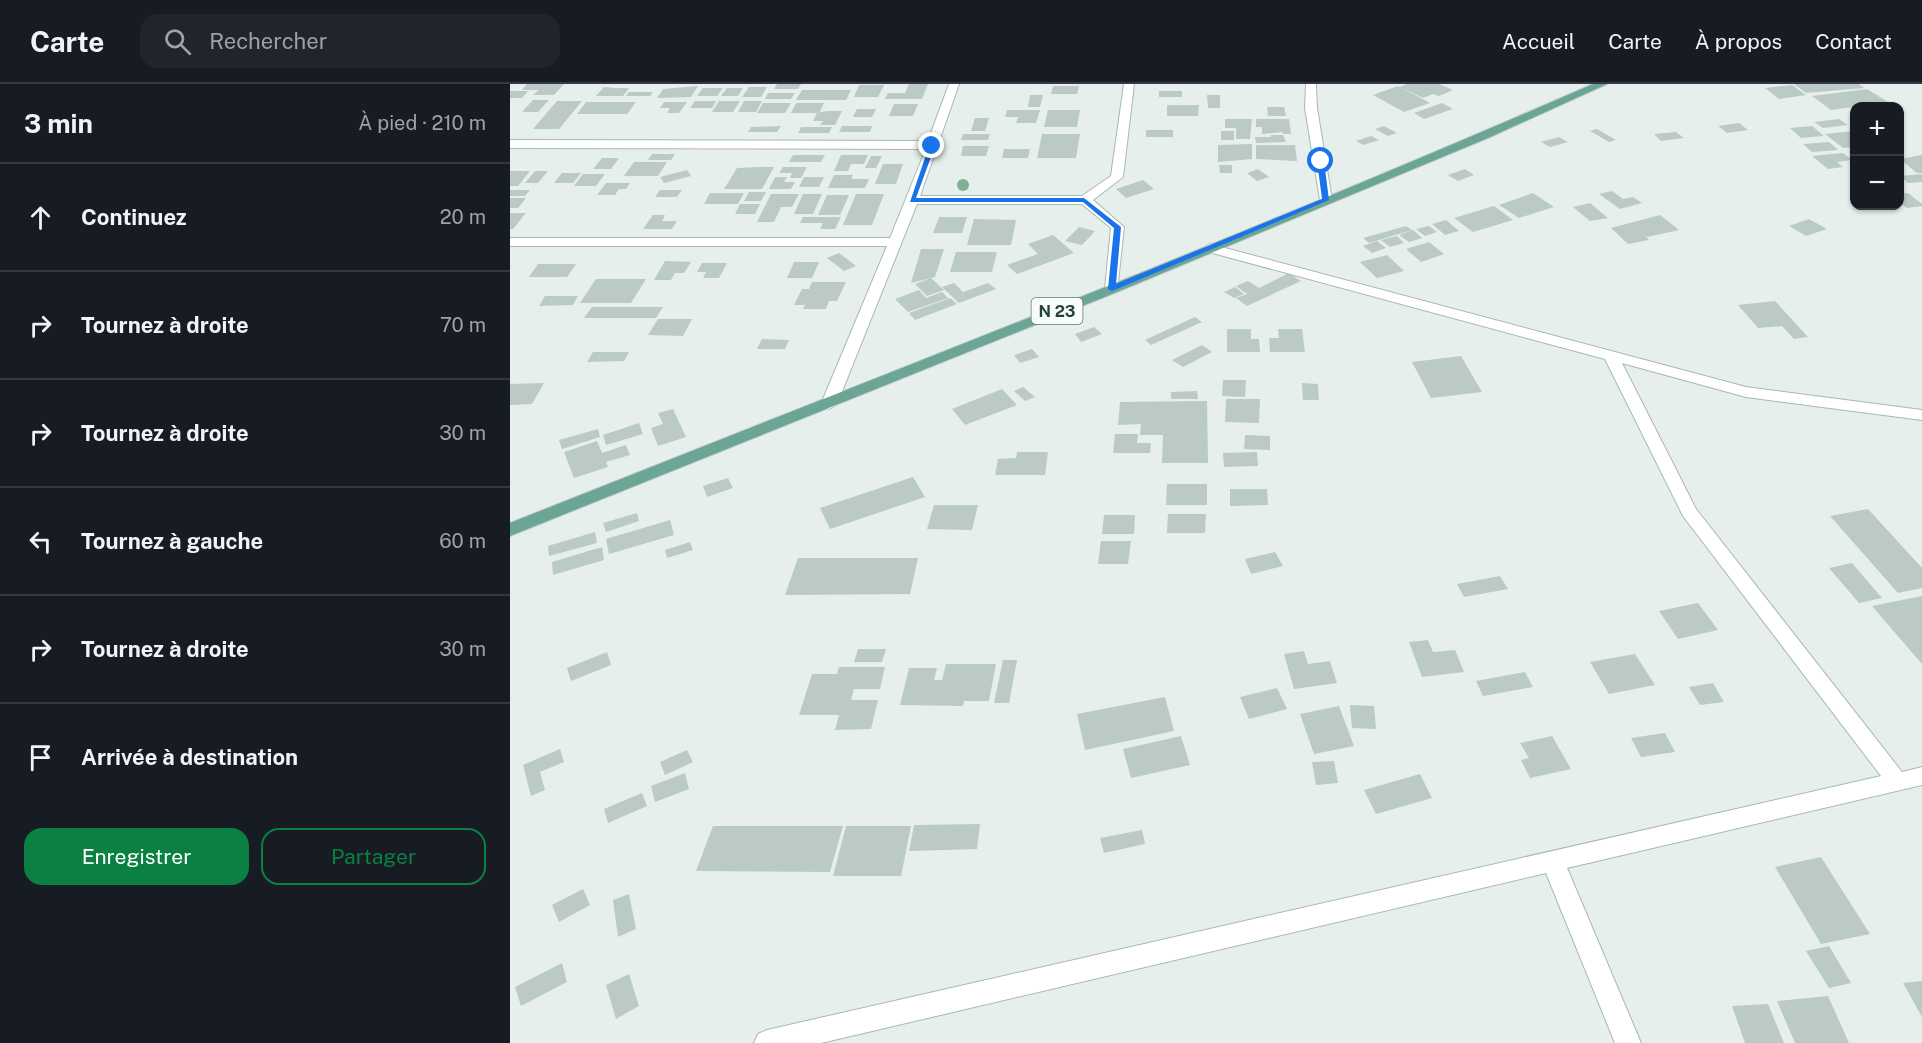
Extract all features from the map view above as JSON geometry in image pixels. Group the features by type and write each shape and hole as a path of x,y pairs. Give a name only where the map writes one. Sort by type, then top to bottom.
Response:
{"main road":[{"name":"N 23","path":"510,530 1112,289 1484,136 1602,84"}],"street":[{"path":"829,404 912,200 954,84"},
{"path":"912,200 1084,200 1117,177 1129,84"},
{"path":"1311,84 1311,108 1326,200"},
{"path":"510,144 932,146"},
{"path":"1084,200 1118,227 1112,289"},
{"path":"510,242 895,242"},
{"path":"1210,248 1746,392 1922,415"},
{"path":"1611,356 1689,512 1898,782"},
{"path":"767,1043 1922,776"},
{"path":"1553,862 1628,1043"}],"building":[{"path":"527,84 564,84 554,95 533,95 539,90 522,90"},
{"path":"777,84 801,84 798,89 774,89"},
{"path":"909,84 928,84 922,99 885,99 888,93 905,93"},
{"path":"1407,84 1439,84 1453,90 1439,96 1433,94 1423,98 1400,87"},
{"path":"1794,84 1859,84 1864,88 1806,93"},
{"path":"859,85 884,85 878,97 854,97"},
{"path":"1792,85 1806,95 1779,99 1765,88"},
{"path":"698,86 691,97 657,98 663,89"},
{"path":"1053,86 1079,86 1077,94 1051,94"},
{"path":"1398,86 1430,103 1404,112 1373,95"},
{"path":"604,87 629,88 623,96 596,96"},
{"path":"749,87 767,87 761,97 742,97"},
{"path":"703,88 723,88 717,96 697,96"},
{"path":"727,88 743,88 738,96 721,96"},
{"path":"1867,89 1888,102 1850,102 1850,107 1831,110 1812,96"},
{"path":"802,90 851,90 846,100 796,100"},
{"path":"510,91 528,91 522,98 510,98"},
{"path":"1159,91 1182,91 1182,97 1159,97"},
{"path":"629,92 653,92 650,96 626,96"},
{"path":"768,93 795,93 791,99 765,99"},
{"path":"1030,95 1043,95 1040,107 1028,107"},
{"path":"1207,95 1220,95 1220,108 1208,108"},
{"path":"533,100 549,100 538,112 522,112"},
{"path":"557,101 582,101 559,129 533,129"},
{"path":"695,101 716,101 712,108 690,108"},
{"path":"719,101 740,101 733,112 712,112"},
{"path":"744,101 762,101 756,112 738,112"},
{"path":"586,102 636,102 627,114 577,114"},
{"path":"664,102 687,102 679,113 667,113 670,108 660,108"},
{"path":"763,103 791,103 785,113 757,113"},
{"path":"796,103 824,103 819,113 791,113"},
{"path":"1442,103 1453,109 1424,119 1414,113"},
{"path":"894,104 918,104 913,116 889,116"},
{"path":"1167,105 1199,105 1198,116 1167,116"},
{"path":"1267,107 1284,107 1286,116 1268,116"},
{"path":"857,109 876,109 872,117 853,117"},
{"path":"1007,110 1040,110 1036,123 1016,123 1018,117 1005,117"},
{"path":"1048,110 1080,110 1077,127 1044,127"},
{"path":"842,111 835,125 820,125 823,121 813,121 817,113"},
{"path":"975,118 989,118 985,131 971,131"},
{"path":"1225,119 1252,119 1250,139 1236,139 1236,128 1225,128"},
{"path":"1256,119 1289,119 1291,134 1283,134 1283,132 1262,134 1262,127 1256,127"},
{"path":"1839,119 1848,125 1823,128 1814,122"},
{"path":"1739,123 1748,130 1727,133 1718,126"},
{"path":"781,126 777,132 748,132 751,127"},
{"path":"842,126 872,126 870,132 839,132"},
{"path":"1384,126 1397,133 1388,136 1375,129"},
{"path":"1812,126 1824,136 1801,138 1790,128"},
{"path":"801,127 832,127 829,133 798,133"},
{"path":"1597,129 1616,140 1609,142 1590,131"},
{"path":"1146,130 1173,130 1173,137 1146,137"},
{"path":"1221,131 1234,131 1234,140 1221,140"},
{"path":"1850,131 1850,147 1843,148 1825,134"},
{"path":"1676,132 1684,138 1661,141 1654,134"},
{"path":"963,134 990,134 988,140 961,140"},
{"path":"1042,134 1080,134 1076,158 1037,158"},
{"path":"1271,135 1283,135 1286,142 1256,143 1255,137 1271,137"},
{"path":"1371,136 1379,140 1363,145 1356,141"},
{"path":"1559,137 1568,142 1550,147 1541,142"},
{"path":"1829,142 1838,150 1812,152 1803,144"},
{"path":"1252,144 1252,159 1218,162 1218,145"},
{"path":"1256,145 1295,145 1297,161 1256,159"},
{"path":"963,146 989,146 986,156 961,156"},
{"path":"1004,149 1030,149 1028,158 1002,158"},
{"path":"1843,153 1850,160 1837,162 1843,167 1828,169 1812,156"},
{"path":"652,154 675,154 671,160 648,160"},
{"path":"793,155 825,155 821,162 789,162"},
{"path":"841,155 868,155 864,164 851,164 848,171 834,171"},
{"path":"1922,155 1922,173 1917,173 1904,162 1904,158"},
{"path":"871,156 882,156 876,168 865,168"},
{"path":"602,158 619,158 611,169 593,169"},
{"path":"634,162 667,162 658,176 624,176"},
{"path":"883,164 903,164 896,184 875,184"},
{"path":"1219,165 1232,165 1232,173 1220,173"},
{"path":"774,167 762,189 724,189 737,168"},
{"path":"783,167 807,167 801,178 790,178 792,173 779,173"},
{"path":"1258,169 1269,177 1257,181 1247,173"},
{"path":"1465,169 1474,175 1458,181 1448,175"},
{"path":"687,170 691,176 664,183 660,177"},
{"path":"510,171 530,171 518,186 510,186"},
{"path":"535,171 548,171 538,183 525,183"},
{"path":"562,173 581,173 573,183 554,183"},
{"path":"583,174 605,174 596,186 574,186"},
{"path":"1922,174 1922,182 1908,183 1904,180 1904,176"},
{"path":"834,175 853,175 851,179 869,179 865,188 828,188"},
{"path":"775,177 787,177 784,182 795,182 791,189 769,189"},
{"path":"804,177 824,177 819,187 799,187"},
{"path":"1143,180 1154,189 1126,198 1116,189"},
{"path":"606,183 630,183 626,189 619,189 615,195 597,195"},
{"path":"510,190 530,190 525,196 510,196"},
{"path":"660,190 682,190 677,197 655,197"},
{"path":"1612,191 1623,199 1633,197 1642,203 1620,209 1599,194"},
{"path":"749,192 766,192 761,201 744,201"},
{"path":"710,193 744,193 738,204 704,204"},
{"path":"1533,193 1554,207 1519,218 1499,205"},
{"path":"1908,193 1922,206 1907,208 1904,206 1904,194"},
{"path":"771,194 799,194 792,207 781,207 774,222 757,222"},
{"path":"803,194 822,194 813,214 794,214"},
{"path":"856,194 884,194 872,225 843,225"},
{"path":"827,195 849,195 840,215 818,215"},
{"path":"510,198 526,198 518,208 510,208"},
{"path":"1590,203 1608,218 1590,221 1573,207"},
{"path":"740,204 760,204 755,214 735,214"},
{"path":"1494,206 1513,220 1473,232 1454,218"},
{"path":"510,213 526,213 513,229 510,229"},
{"path":"653,215 665,215 662,221 677,221 672,229 643,229"},
{"path":"1660,215 1679,230 1647,237 1642,232 1649,240 1628,244 1611,228"},
{"path":"803,217 841,217 835,229 820,229 823,223 800,223"},
{"path":"939,217 967,217 962,233 933,233"},
{"path":"974,219 1016,220 1011,245 967,245"},
{"path":"1809,219 1827,229 1806,236 1789,226"},
{"path":"1446,220 1459,231 1445,235 1432,224"},
{"path":"1406,226 1412,230 1369,243 1363,238"},
{"path":"1429,226 1437,232 1425,236 1416,229"},
{"path":"1079,227 1095,231 1082,245 1065,241"},
{"path":"1413,230 1422,238 1409,242 1399,235"},
{"path":"1053,235 1074,253 1017,274 1007,265 1038,254 1028,244"},
{"path":"1397,236 1404,243 1390,247 1381,240"},
{"path":"1377,241 1386,248 1372,253 1363,246"},
{"path":"1429,242 1444,254 1421,262 1406,249"},
{"path":"921,249 944,249 935,277 911,283"},
{"path":"956,252 997,252 992,272 950,272"},
{"path":"839,253 856,266 844,271 827,258"},
{"path":"1387,255 1404,271 1377,278 1360,262"},
{"path":"665,261 691,262 684,273 675,273 671,280 654,280"},
{"path":"794,262 819,262 812,278 787,278"},
{"path":"702,263 727,263 719,278 703,278 706,272 697,272"},
{"path":"538,264 576,264 567,277 529,277"},
{"path":"1289,273 1301,281 1247,306 1236,298 1247,294 1236,286 1248,281 1259,288"},
{"path":"931,278 944,290 927,296 915,284"},
{"path":"596,279 646,279 631,303 580,303"},
{"path":"812,282 846,282 837,301 829,301 826,309 803,309 805,305 794,305 802,289 809,289"},
{"path":"954,283 963,292 988,283 996,289 959,303 942,287"},
{"path":"1235,287 1244,294 1234,298 1224,292"},
{"path":"919,290 926,298 942,292 948,298 908,312 895,299"},
{"path":"545,296 578,296 573,305 539,306"},
{"path":"950,298 957,304 915,320 909,313"},
{"path":"1775,301 1808,337 1794,339 1782,326 1758,328 1738,305"},
{"path":"592,307 663,307 656,318 584,318"},
{"path":"1195,317 1202,322 1151,345 1145,340"},
{"path":"658,319 692,319 683,336 648,335"},
{"path":"1094,327 1102,334 1081,342 1075,334"},
{"path":"1227,329 1251,329 1251,339 1259,339 1260,352 1227,352"},
{"path":"1278,329 1302,329 1305,352 1270,352 1269,338 1279,338"},
{"path":"762,339 789,340 785,349 757,349"},
{"path":"1202,345 1212,352 1183,367 1172,360"},
{"path":"1032,349 1039,357 1020,363 1014,355"},
{"path":"593,352 629,352 624,361 587,362"},
{"path":"1461,356 1482,392 1431,398 1412,362"},
{"path":"1223,380 1246,380 1245,397 1222,396"},
{"path":"544,383 532,404 510,405 510,384"},
{"path":"1302,383 1318,384 1319,400 1303,400"},
{"path":"1023,387 1035,397 1025,401 1014,391"},
{"path":"1002,389 1017,405 965,425 952,409"},
{"path":"1197,391 1198,399 1171,399 1171,392"},
{"path":"1226,399 1260,399 1259,423 1225,422"},
{"path":"1207,401 1208,463 1162,463 1163,435 1140,435 1141,424 1118,425 1120,402"},
{"path":"673,409 686,437 658,446 651,428 663,424 658,413"},
{"path":"639,423 643,434 606,445 603,435"},
{"path":"598,429 600,437 562,449 559,440"},
{"path":"1115,434 1138,434 1137,443 1151,443 1150,453 1113,453"},
{"path":"1245,435 1270,436 1270,450 1244,449"},
{"path":"597,441 602,453 626,445 630,455 606,462 608,467 574,478 564,452"},
{"path":"1017,452 1048,452 1045,475 995,475 998,459 1016,458"},
{"path":"1257,452 1258,466 1224,467 1223,453"},
{"path":"913,477 925,497 830,529 820,508"},
{"path":"728,478 733,488 707,497 703,486"},
{"path":"1167,484 1207,484 1207,505 1166,505"},
{"path":"1230,489 1267,489 1268,505 1230,506"},
{"path":"934,505 978,505 972,530 927,529"},
{"path":"1868,509 1922,568 1922,588 1898,593 1830,516"},
{"path":"637,513 639,521 606,532 603,523"},
{"path":"1168,514 1206,514 1205,533 1167,533"},
{"path":"1104,515 1135,515 1134,534 1102,534"},
{"path":"670,520 674,535 609,554 606,539"},
{"path":"595,532 597,543 549,556 548,546"},
{"path":"1101,541 1131,541 1128,564 1098,564"},
{"path":"690,542 693,550 667,558 665,550"},
{"path":"602,547 604,560 553,575 552,562"},
{"path":"1275,552 1283,566 1251,574 1245,559"},
{"path":"798,558 918,558 910,594 785,595"},
{"path":"1852,563 1882,598 1859,603 1829,568"},
{"path":"1500,576 1508,589 1464,597 1457,584"},
{"path":"1922,596 1922,664 1872,606"},
{"path":"1698,603 1718,630 1678,639 1659,611"},
{"path":"1428,640 1433,652 1455,650 1464,672 1422,677 1409,642"},
{"path":"858,649 886,649 882,662 854,662"},
{"path":"1304,651 1308,664 1330,661 1337,683 1294,689 1284,654"},
{"path":"607,652 611,665 571,681 567,668"},
{"path":"1635,654 1655,685 1609,694 1590,662"},
{"path":"1003,660 1017,660 1009,703 994,703"},
{"path":"946,664 996,664 989,701 964,701 963,706 900,705 909,668 937,668 934,680 942,680"},
{"path":"839,667 885,667 880,689 854,689 851,700 878,700 871,729 835,730 839,715 799,715 812,674 837,674"},
{"path":"1525,672 1533,687 1483,696 1476,681"},
{"path":"1713,683 1724,702 1700,705 1689,687"},
{"path":"1277,688 1287,709 1249,719 1240,697"},
{"path":"1165,697 1174,731 1085,750 1077,714"},
{"path":"1350,705 1374,706 1376,729 1352,728"},
{"path":"1339,706 1354,746 1314,754 1300,714"},
{"path":"1665,733 1675,752 1641,757 1631,738"},
{"path":"1181,736 1190,765 1131,778 1123,749"},
{"path":"1552,736 1571,769 1530,778 1521,760 1529,758 1520,743"},
{"path":"560,749 564,762 540,772 545,790 531,796 523,765"},
{"path":"687,750 693,762 665,775 660,762"},
{"path":"1334,761 1338,783 1316,785 1312,762"},
{"path":"685,773 689,789 655,802 651,786"},
{"path":"1420,774 1432,798 1376,814 1364,790"},
{"path":"642,793 647,806 608,823 604,809"},
{"path":"980,824 977,849 909,851 914,825"},
{"path":"713,826 843,826 830,872 696,871"},
{"path":"846,826 911,826 901,876 833,876"},
{"path":"1142,830 1145,844 1104,853 1100,838"},
{"path":"1821,857 1870,934 1821,944 1775,867"},
{"path":"583,889 590,905 559,922 552,905"},
{"path":"629,894 636,929 618,937 613,900"},
{"path":"1829,946 1851,983 1829,988 1806,951"},
{"path":"562,963 567,982 521,1006 515,987"},
{"path":"629,974 639,1006 616,1019 606,985"},
{"path":"1922,981 1922,1017 1903,983"},
{"path":"1828,996 1849,1043 1795,1043 1777,1001"},
{"path":"1768,1004 1784,1043 1745,1043 1732,1006"}],"route":[{"path":"932,146 912,200 1084,200 1118,227 1112,289 1326,200 1321,161"}]}
